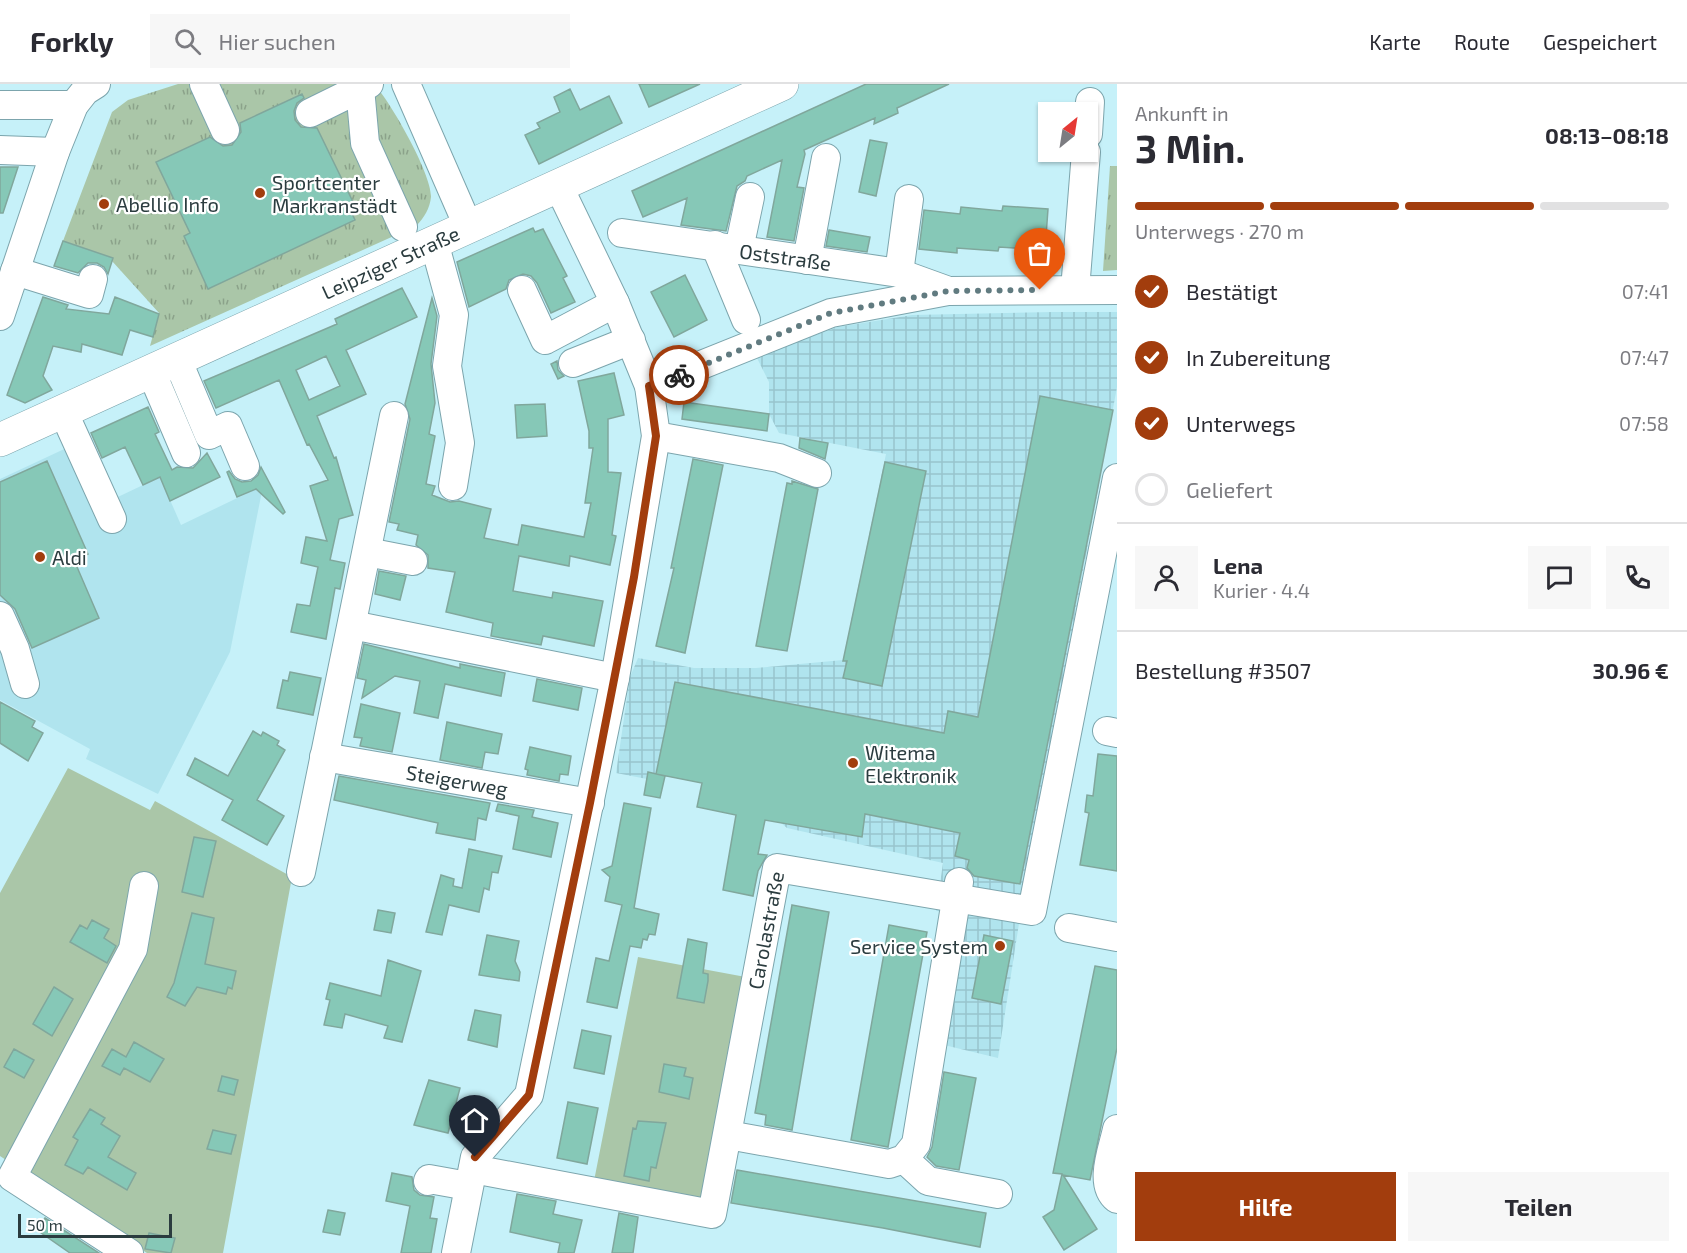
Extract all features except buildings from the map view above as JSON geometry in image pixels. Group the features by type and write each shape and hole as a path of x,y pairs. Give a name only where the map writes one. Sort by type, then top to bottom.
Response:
{"main road":[{"name":"Leipziger Straße","path":"0,440 782,84"}],"street":[{"path":"54,84 74,105"},
{"path":"0,316 55,152 74,105 85,91 96,84"},
{"path":"204,84 225,130"},
{"path":"406,84 468,226"},
{"path":"310,112 365,86 365,143 403,227"},
{"path":"0,105 74,105"},
{"path":"0,150 55,152"},
{"path":"807,260 826,158"},
{"path":"1075,290 1085,162"},
{"path":"456,1253 475,1157 529,1095 615,678 656,436 649,386 615,303 558,185"},
{"path":"746,320 727,247 750,197"},
{"path":"899,273 909,199"},
{"name":"Oststraße","path":"622,233 899,273 948,291"},
{"path":"434,242 454,315 447,366 460,443 453,486"},
{"path":"15,271 89,294 93,279"},
{"path":"522,290 545,340 615,303"},
{"name":"Oststraße","path":"649,386 831,313 948,291 1117,290"},
{"path":"573,363 631,340"},
{"path":"164,365 186,453"},
{"path":"164,365 208,435 228,426 244,466"},
{"path":"63,411 112,519"},
{"path":"301,872 394,416"},
{"path":"656,436 779,458 817,473"},
{"path":"728,1135 889,1164 904,1159 916,1144 957,890 1032,911 1117,478"},
{"path":"367,552 413,561"},
{"path":"0,616 15,649 25,684"},
{"path":"352,625 615,678"},
{"name":"Steigerweg","path":"324,758 590,803"},
{"name":"Carolastraße","path":"471,1178 712,1214 777,868 957,890"},
{"path":"129,1253 12,1177 133,950 144,886"},
{"path":"1070,928 1117,937"},
{"path":"1117,1129 1107,1179 1108,1187 1117,1198"},
{"path":"904,1159 928,1180 998,1194"},
{"path":"428,1181 429,1179 471,1178"}],"shaded area":[{"path":"1117,312 1117,387 1025,885 998,1058 944,1045 962,914 936,911 943,863 787,828 781,823 787,799 665,776 660,798 647,779 616,773 630,677 638,658 694,668 756,668 843,660 886,454 779,433 769,414 769,382 756,356 838,327 912,315"},
{"path":"75,444 103,504 160,477 181,525 256,489 262,491 230,652 158,794 86,759 90,749 0,700 0,479"}],"green space":[{"path":"178,84 374,84 399,121 425,172 431,197 426,213 416,226 150,346 159,313 112,261 113,258 63,241 112,112 128,100"},
{"path":"1110,166 1117,166 1117,270 1103,271"},
{"path":"68,768 150,810 155,801 292,877 223,1253 147,1253 0,1156 0,893"},
{"path":"638,957 751,978 704,1204 594,1181"}],"way so far":[{"path":"679,375 831,313 948,291 1040,290"}],"place":[{"name":"Sportcenter Markranstädt","path":"260,193"},
{"name":"Abellio Info","path":"104,204"},
{"name":"Aldi","path":"40,557"},
{"name":"Witema Elektronik","path":"853,763"},
{"name":"Service System","path":"1000,946"}],"route":[{"path":"475,1157 529,1095 634,577 656,436 649,386 679,375"}]}
